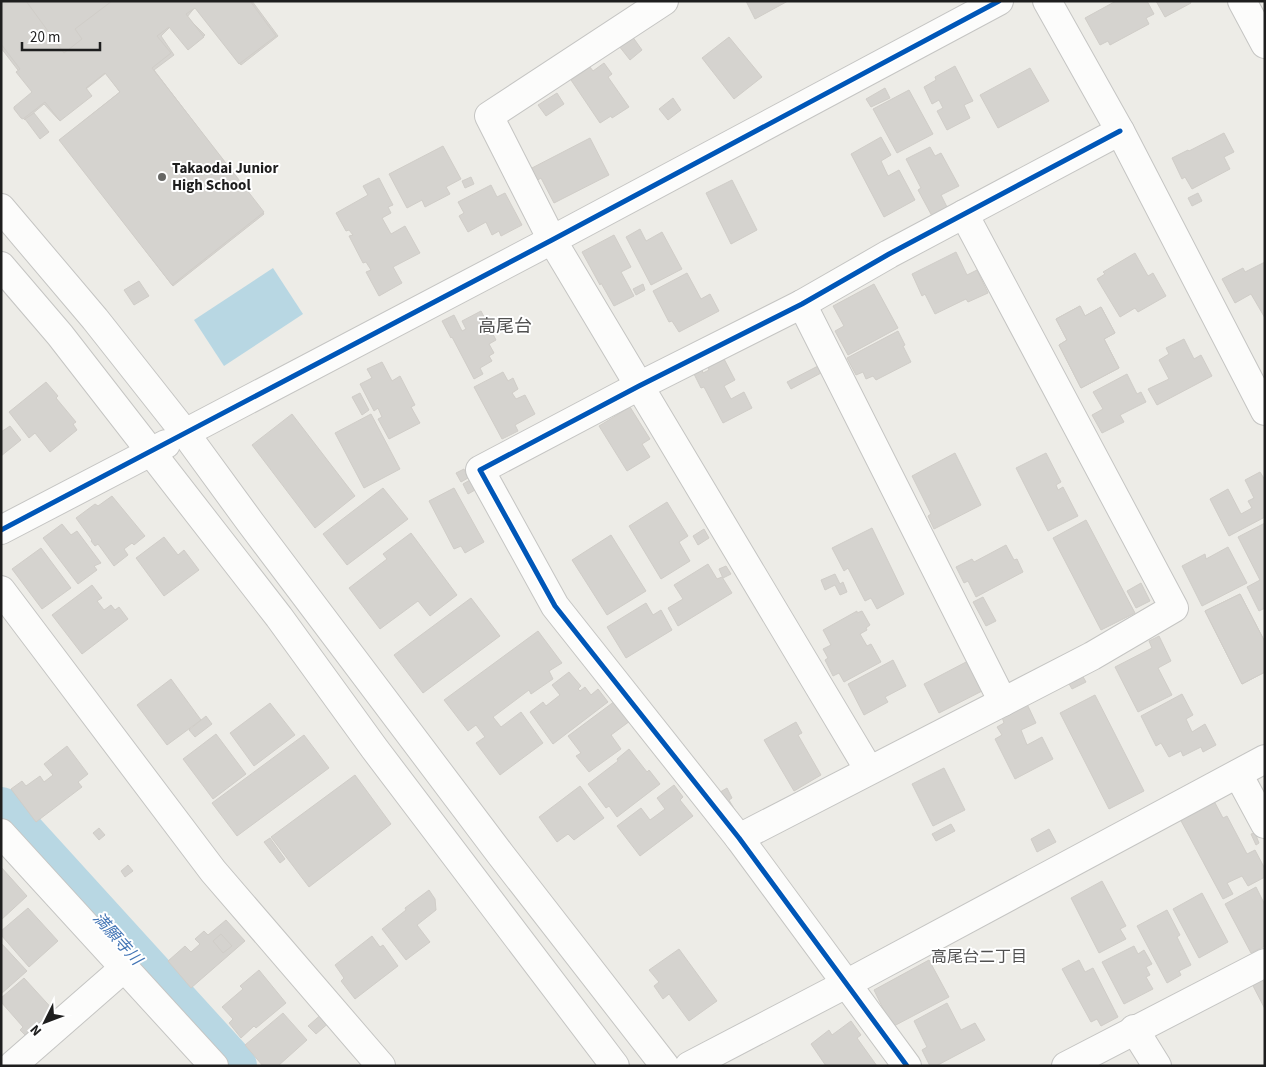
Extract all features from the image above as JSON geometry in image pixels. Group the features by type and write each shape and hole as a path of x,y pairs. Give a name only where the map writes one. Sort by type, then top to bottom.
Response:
{"street":[{"path":"664,1 489,116 552,240 869,770"},
{"path":"1,530 552,240 999,1"},
{"path":"1047,1 1257,378 1265,411"},
{"path":"1242,1 1265,44"},
{"path":"907,1066 739,838 555,606 480,470 639,386 802,304 889,254 1120,131"},
{"path":"1,208 95,319 184,433 501,855 665,1066"},
{"path":"739,838 1092,656 1174,608 964,214"},
{"path":"1,266 60,336 279,617 374,748 615,1066"},
{"path":"802,304 1003,702"},
{"path":"1,590 213,871 381,1066"},
{"path":"689,1066 1265,759"},
{"path":"1238,774 1265,824"},
{"path":"1,833 214,1066"},
{"path":"1066,1066 1134,1029 1265,963"},
{"path":"10,1061 124,968"},
{"path":"1134,1029 1157,1066"}],"water":[{"path":"273,268 303,314 224,366 194,320"}],"building":[{"name":"Takaodai Junior High School","path":"1,1 252,1 278,36 241,65 195,7 187,17 205,35 188,49 171,26 161,36 174,55 154,70 264,214 173,286 60,140 120,92 106,73 86,89 90,96 59,120 44,104 25,120 14,109 34,91 1,48"},
{"name":"Takaodai Junior High School","path":"1,1 250,1 276,36 239,64 195,8 186,14 204,37 188,50 169,27 157,36 171,53 152,68 264,212 172,285 59,140 120,92 105,73 86,88 92,96 60,121 45,102 23,119 21,118 14,107 32,92 16,72 20,69 1,44"},
{"path":"26,1 112,1 75,29 82,39 64,53"},
{"path":"746,1 788,1 755,19"},
{"path":"1116,1 1147,1 1154,14 1146,18 1149,24 1110,45 1108,41 1100,45 1085,18"},
{"path":"1156,1 1190,1 1191,3 1165,17"},
{"path":"632,36 642,50 630,60 619,46"},
{"path":"729,37 762,77 734,99 702,58"},
{"path":"604,63 612,74 608,77 629,107 600,123 571,80 590,67 593,71"},
{"path":"955,66 973,101 964,105 970,118 947,130 937,111 943,108 939,100 932,104 924,87 936,80 935,77"},
{"path":"1030,68 1049,101 998,128 980,95"},
{"path":"885,88 890,98 871,107 866,99"},
{"path":"909,90 933,134 897,153 873,109"},
{"path":"557,93 564,104 546,116 538,105"},
{"path":"673,98 681,110 668,120 659,109"},
{"path":"34,113 49,132 40,139 25,119"},
{"path":"1224,133 1234,152 1224,157 1230,169 1192,189 1185,177 1182,179 1172,158"},
{"path":"881,137 891,155 881,161 888,176 899,170 915,200 884,217 851,154"},
{"path":"590,138 609,175 554,203 541,178 536,181 530,169"},
{"path":"443,146 461,179 446,187 450,194 425,207 422,200 407,208 389,174"},
{"path":"930,147 935,156 941,153 959,186 941,195 947,207 932,216 918,190 921,188 906,159"},
{"path":"471,177 474,184 465,188 462,181"},
{"path":"379,178 393,205 388,207 391,213 382,218 391,234 405,226 420,253 393,267 402,283 379,296 366,272 371,270 366,262 363,263 349,236 353,235 349,230 346,231 336,213 368,195 363,186"},
{"path":"732,180 757,230 731,244 706,193"},
{"path":"491,185 497,197 505,193 522,225 501,236 499,231 492,235 486,222 468,232 459,216 464,213 458,202"},
{"path":"1198,193 1202,201 1192,206 1188,198"},
{"path":"640,229 646,241 662,232 682,269 651,285 626,237"},
{"path":"614,235 631,267 621,272 634,296 614,306 582,252"},
{"path":"956,252 967,275 977,270 988,293 968,302 966,299 935,314 925,294 922,296 912,274"},
{"path":"1135,253 1148,276 1153,273 1166,296 1138,312 1135,308 1120,317 1097,279 1105,274 1103,272"},
{"path":"1265,262 1265,318 1251,294 1235,303 1222,279 1243,268 1245,272"},
{"path":"687,273 701,299 710,294 719,311 679,332 672,321 669,322 653,291"},
{"path":"139,281 149,296 134,305 124,290"},
{"path":"643,284 645,290 636,295 633,289"},
{"path":"874,284 898,328 848,355 835,331 844,326 833,306"},
{"path":"1080,306 1085,316 1101,307 1115,333 1104,339 1119,368 1081,388 1059,345 1067,340 1056,319"},
{"path":"1080,306 1085,316 1101,307 1115,333 1104,339 1119,368 1081,388 1059,345 1067,340 1056,319"},
{"path":"481,311 496,340 489,344 494,353 489,356 492,361 480,368 483,374 474,379 442,321 454,315 462,331 466,329 462,321"},
{"path":"898,331 911,362 876,380 873,376 866,379 863,372 856,375 847,358"},
{"path":"1184,339 1194,359 1201,355 1212,376 1157,405 1148,389 1169,379 1159,360 1169,354 1166,348"},
{"path":"723,357 735,380 724,386 731,399 744,392 752,408 723,423 704,387 701,388 693,372 701,367 703,373 709,370 707,365"},
{"path":"382,362 392,381 400,376 415,405 411,407 420,423 389,439 378,419 382,417 378,408 374,411 360,384 372,378 367,369"},
{"path":"818,366 821,373 791,389 787,382"},
{"path":"503,372 508,381 513,378 518,389 512,393 516,399 525,395 535,414 515,425 518,431 502,439 474,387"},
{"path":"1127,374 1137,394 1141,392 1146,402 1120,415 1124,422 1102,433 1092,415 1103,409 1093,392"},
{"path":"46,382 58,396 56,398 76,422 73,424 77,430 50,452 35,433 29,438 9,412"},
{"path":"360,393 369,410 362,415 352,397"},
{"path":"630,407 650,439 642,444 650,457 627,471 599,426"},
{"path":"292,414 355,496 315,528 252,445"},
{"path":"371,414 400,469 364,488 335,433"},
{"path":"10,426 21,440 1,456 1,432"},
{"path":"955,453 981,505 934,529 928,516 931,514 912,476"},
{"path":"1046,453 1061,482 1056,485 1058,490 1063,487 1078,516 1048,531 1016,468"},
{"path":"464,469 468,478 461,482 456,473"},
{"path":"1260,472 1265,480 1265,517 1229,536 1210,499 1228,489 1241,514 1252,508 1248,501 1254,498 1245,480"},
{"path":"470,480 475,490 468,494 463,484"},
{"path":"383,488 408,519 347,565 323,534"},
{"path":"454,488 484,542 465,553 461,546 454,549 429,501"},
{"path":"112,496 145,536 134,545 132,543 124,549 128,555 114,566 98,544 95,546 91,541 76,518 95,504 98,506"},
{"path":"667,502 688,536 679,542 690,561 661,579 629,526"},
{"path":"1086,520 1135,613 1101,630 1053,538"},
{"path":"1265,523 1265,608 1259,611 1247,587 1260,580 1238,537"},
{"path":"62,524 71,535 77,531 101,563 94,566 97,570 78,584 43,538"},
{"path":"872,528 904,594 877,609 871,598 865,601 848,568 844,571 832,548"},
{"path":"704,529 709,538 698,545 693,536"},
{"path":"411,533 457,595 430,616 418,601 380,629 349,588 387,559 383,554"},
{"path":"611,535 646,591 607,615 572,560"},
{"path":"164,537 178,555 184,550 199,570 164,596 136,558"},
{"path":"1006,545 1014,560 1017,559 1023,572 976,597 968,581 964,583 956,567 972,559 974,562"},
{"path":"1228,547 1247,583 1202,606 1182,566 1205,554 1206,559"},
{"path":"41,548 71,588 42,609 12,569"},
{"path":"708,564 717,579 722,577 732,593 678,626 668,608 683,599 674,585"},
{"path":"726,566 731,574 723,578 719,569"},
{"path":"835,574 840,584 843,582 847,592 840,595 835,585 825,590 821,580"},
{"path":"1141,583 1150,601 1136,608 1127,591"},
{"path":"92,585 102,598 97,601 104,610 111,605 115,610 119,607 128,619 82,654 52,615"},
{"path":"1240,594 1265,642 1265,672 1242,684 1205,611"},
{"path":"1240,594 1265,642 1265,672 1242,684 1205,611"},
{"path":"983,597 996,621 986,626 973,602"},
{"path":"471,598 500,636 423,693 394,655"},
{"path":"646,603 653,615 661,610 672,630 626,658 607,627"},
{"path":"857,611 857,613 862,611 870,625 866,628 867,630 860,634 867,646 871,644 881,662 844,682 839,673 833,676 825,660 828,658 823,649 831,645 823,630"},
{"path":"538,631 562,663 549,671 553,679 531,694 529,690 493,717 501,727 521,712 543,743 500,775 476,743 485,737 476,725 468,731 444,700"},
{"path":"1159,636 1171,661 1158,668 1172,695 1138,712 1115,667 1152,648 1149,641"},
{"path":"893,660 906,686 885,697 888,702 864,715 848,684"},
{"path":"968,661 984,690 939,713 924,684"},
{"path":"569,672 581,686 578,689 580,691 585,687 591,695 598,689 608,702 553,744 530,712 543,702 546,706 560,695 552,685"},
{"path":"1082,675 1086,682 1072,689 1068,682"},
{"path":"171,679 201,720 167,745 137,705"},
{"path":"1182,694 1193,715 1186,719 1192,732 1205,724 1216,745 1203,752 1201,747 1183,756 1181,751 1169,757 1161,743 1156,746 1141,716"},
{"path":"1095,695 1144,791 1109,809 1060,713"},
{"path":"615,701 630,721 611,735 621,749 589,772 576,756 581,753 568,736"},
{"path":"270,703 295,735 254,766 230,733"},
{"path":"1027,704 1036,723 1021,730 1027,745 1042,737 1053,759 1015,779 995,739 1002,735 997,727 1004,723 1002,717"},
{"path":"206,716 212,724 195,737 189,730"},
{"path":"796,722 802,733 798,735 821,775 794,791 764,740"},
{"path":"216,734 246,774 213,799 183,759"},
{"path":"304,735 329,768 237,836 212,803"},
{"path":"67,746 88,774 78,782 82,787 36,822 11,789 22,781 26,786 40,776 44,782 53,775 44,764"},
{"path":"629,749 647,772 649,770 660,784 617,817 609,806 606,808 588,784 618,761 617,759"},
{"path":"944,768 965,810 933,826 912,784"},
{"path":"355,775 391,824 309,887 271,837"},
{"path":"674,785 683,797 680,800 693,816 640,856 617,826 641,808 650,820 665,809 657,798"},
{"path":"580,786 604,818 574,840 568,834 557,842 539,817"},
{"path":"727,788 732,798 729,800 738,815 717,794"},
{"path":"1214,801 1223,818 1227,816 1247,854 1255,850 1265,869 1265,877 1248,886 1242,876 1227,883 1233,894 1223,899 1180,819"},
{"path":"951,824 955,831 936,841 932,834"},
{"path":"99,828 105,835 99,840 93,833"},
{"path":"1049,829 1056,842 1037,852 1031,839"},
{"path":"1255,833 1259,843 1256,845 1251,834"},
{"path":"270,838 285,859 280,863 264,842"},
{"path":"128,865 133,871 125,877 121,871"},
{"path":"1,867 27,896 1,920"},
{"path":"1102,881 1126,926 1120,929 1126,939 1099,953 1071,898"},
{"path":"1256,887 1265,905 1265,946 1251,953 1225,904"},
{"path":"429,890 435,899 436,910 417,925 430,942 406,960 382,929"},
{"path":"1202,893 1228,942 1199,958 1173,909"},
{"path":"28,908 58,941 29,967 1,935 1,931"},
{"path":"1167,910 1180,935 1177,937 1191,965 1179,971 1181,975 1167,983 1137,926"},
{"path":"226,920 245,941 191,988 168,961 185,946 191,952 200,944 195,939 204,931 208,935"},
{"path":"221,934 232,946 223,953 213,941"},
{"path":"372,936 380,947 383,945 398,966 355,999 341,981 344,978 335,965"},
{"path":"1,943 27,971 1,994"},
{"path":"1134,946 1138,954 1144,950 1152,964 1146,967 1150,975 1146,977 1153,989 1124,1004 1102,962"},
{"path":"679,949 717,1001 689,1021 669,994 663,999 654,986 659,982 649,970"},
{"path":"929,960 949,997 892,1027 874,990"},
{"path":"1079,960 1085,972 1093,968 1118,1017 1101,1026 1097,1019 1091,1022 1062,969"},
{"path":"259,970 286,1003 241,1038 229,1023 233,1019 222,1007 243,989 240,986"},
{"path":"1260,976 1265,984 1265,1009 1251,982"},
{"path":"24,978 56,1013 29,1039 20,1030 23,1027 1,1002 1,998"},
{"path":"947,1003 961,1030 975,1023 985,1040 936,1066 930,1066 922,1050 927,1047 914,1021"},
{"path":"324,1012 331,1021 316,1034 308,1026"},
{"path":"283,1013 307,1040 278,1066 263,1066 245,1045"},
{"path":"851,1021 861,1035 857,1038 877,1066 826,1066 811,1044 829,1030 832,1035"}],"waterway":[{"name":"満願寺川","path":"1,810 234,1066"}],"cycle path":[{"path":"1,530 552,240 999,1"},
{"path":"907,1066 739,838 555,606 480,470 639,386 802,304 889,254 1120,131"}],"place":[{"name":"Takaodai Junior High School","path":"162,177"}],"district":[{"name":"高尾台","path":"505,326"},
{"name":"高尾台二丁目","path":"979,956"}]}
